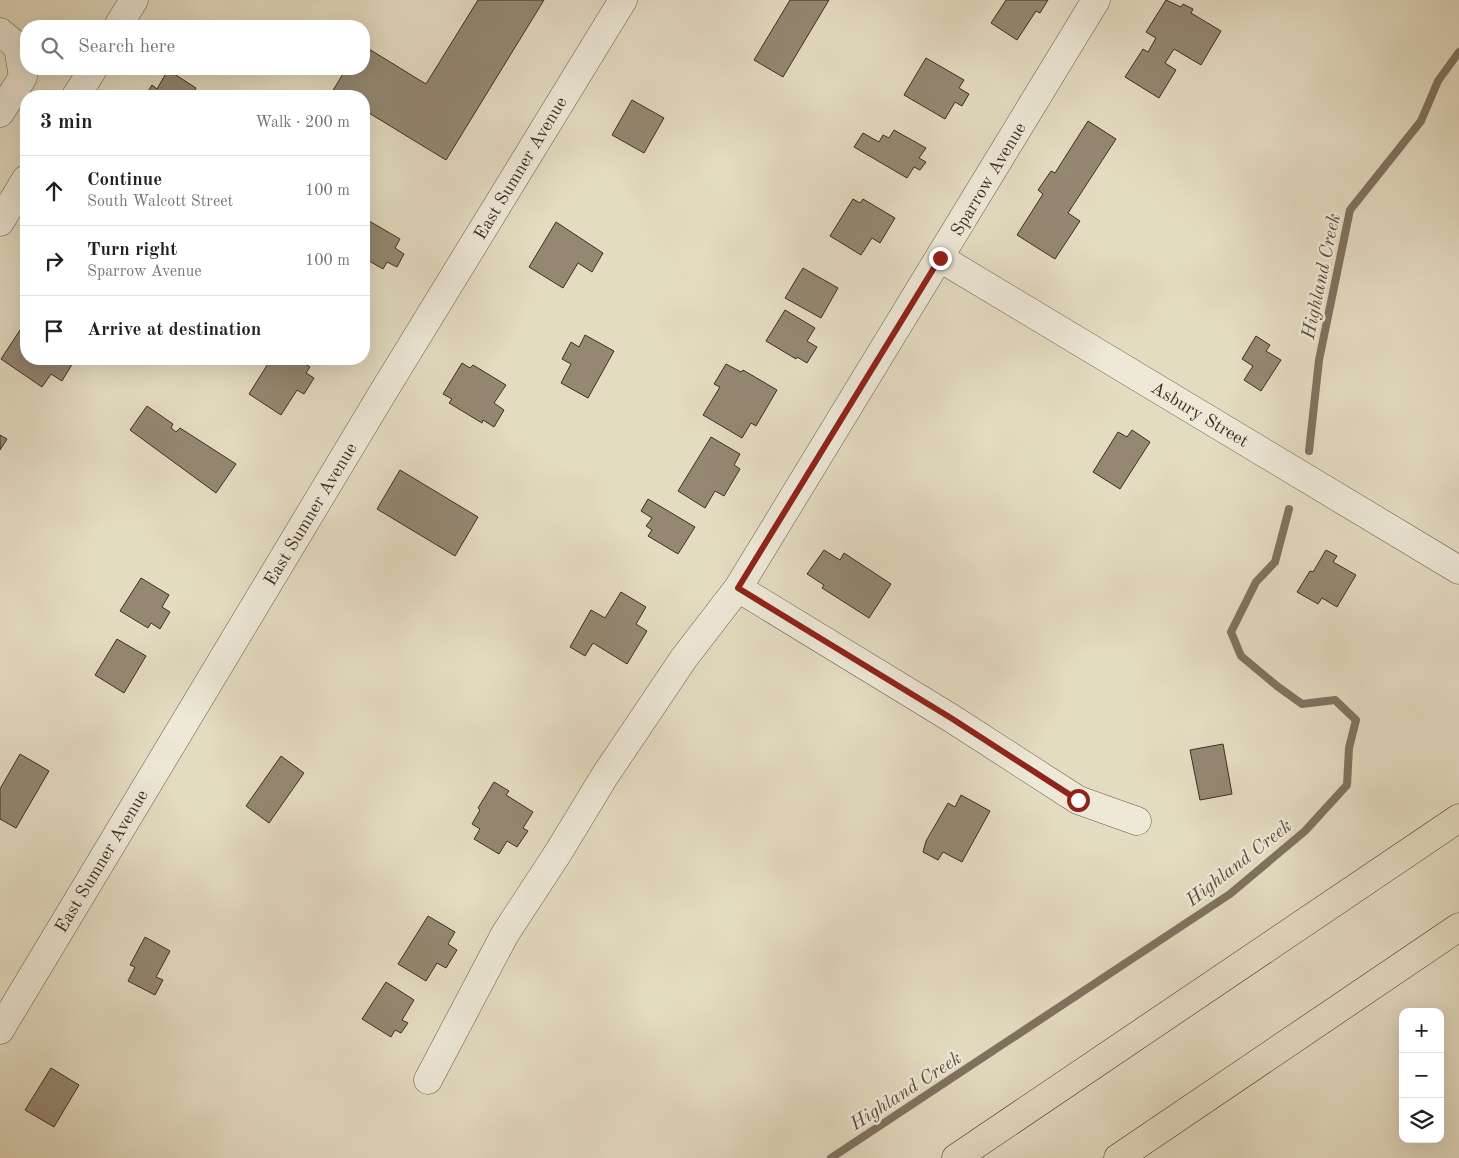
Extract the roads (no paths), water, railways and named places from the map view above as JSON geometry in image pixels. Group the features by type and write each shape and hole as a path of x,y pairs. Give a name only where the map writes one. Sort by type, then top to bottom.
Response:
{"highway":[{"path":"956,1158 1459,818"},
{"path":"1118,1158 1459,927"}],"street":[{"path":"122,20 134,0"},
{"name":"East Sumner Avenue","path":"0,1030 377,402 623,0"},
{"name":"Sparrow Avenue","path":"428,1080 505,934 558,853 604,777 684,658 738,588 1096,0"},
{"path":"0,32 18,47 20,59"},
{"path":"0,113 23,75"},
{"path":"80,90 88,75"},
{"path":"0,222 20,189"},
{"name":"Asbury Street","path":"940,258 1459,570"},
{"path":"738,588 951,718 1078,800 1137,821"}],"waterway":[{"name":"Highland Creek","path":"1309,451 1319,360 1350,210 1421,121 1438,81 1459,52"},
{"name":"Highland Creek","path":"831,1158 1230,894 1305,831 1347,785 1349,748 1356,720 1335,700 1302,704 1241,656 1231,632 1256,582 1275,562 1289,509"}]}
